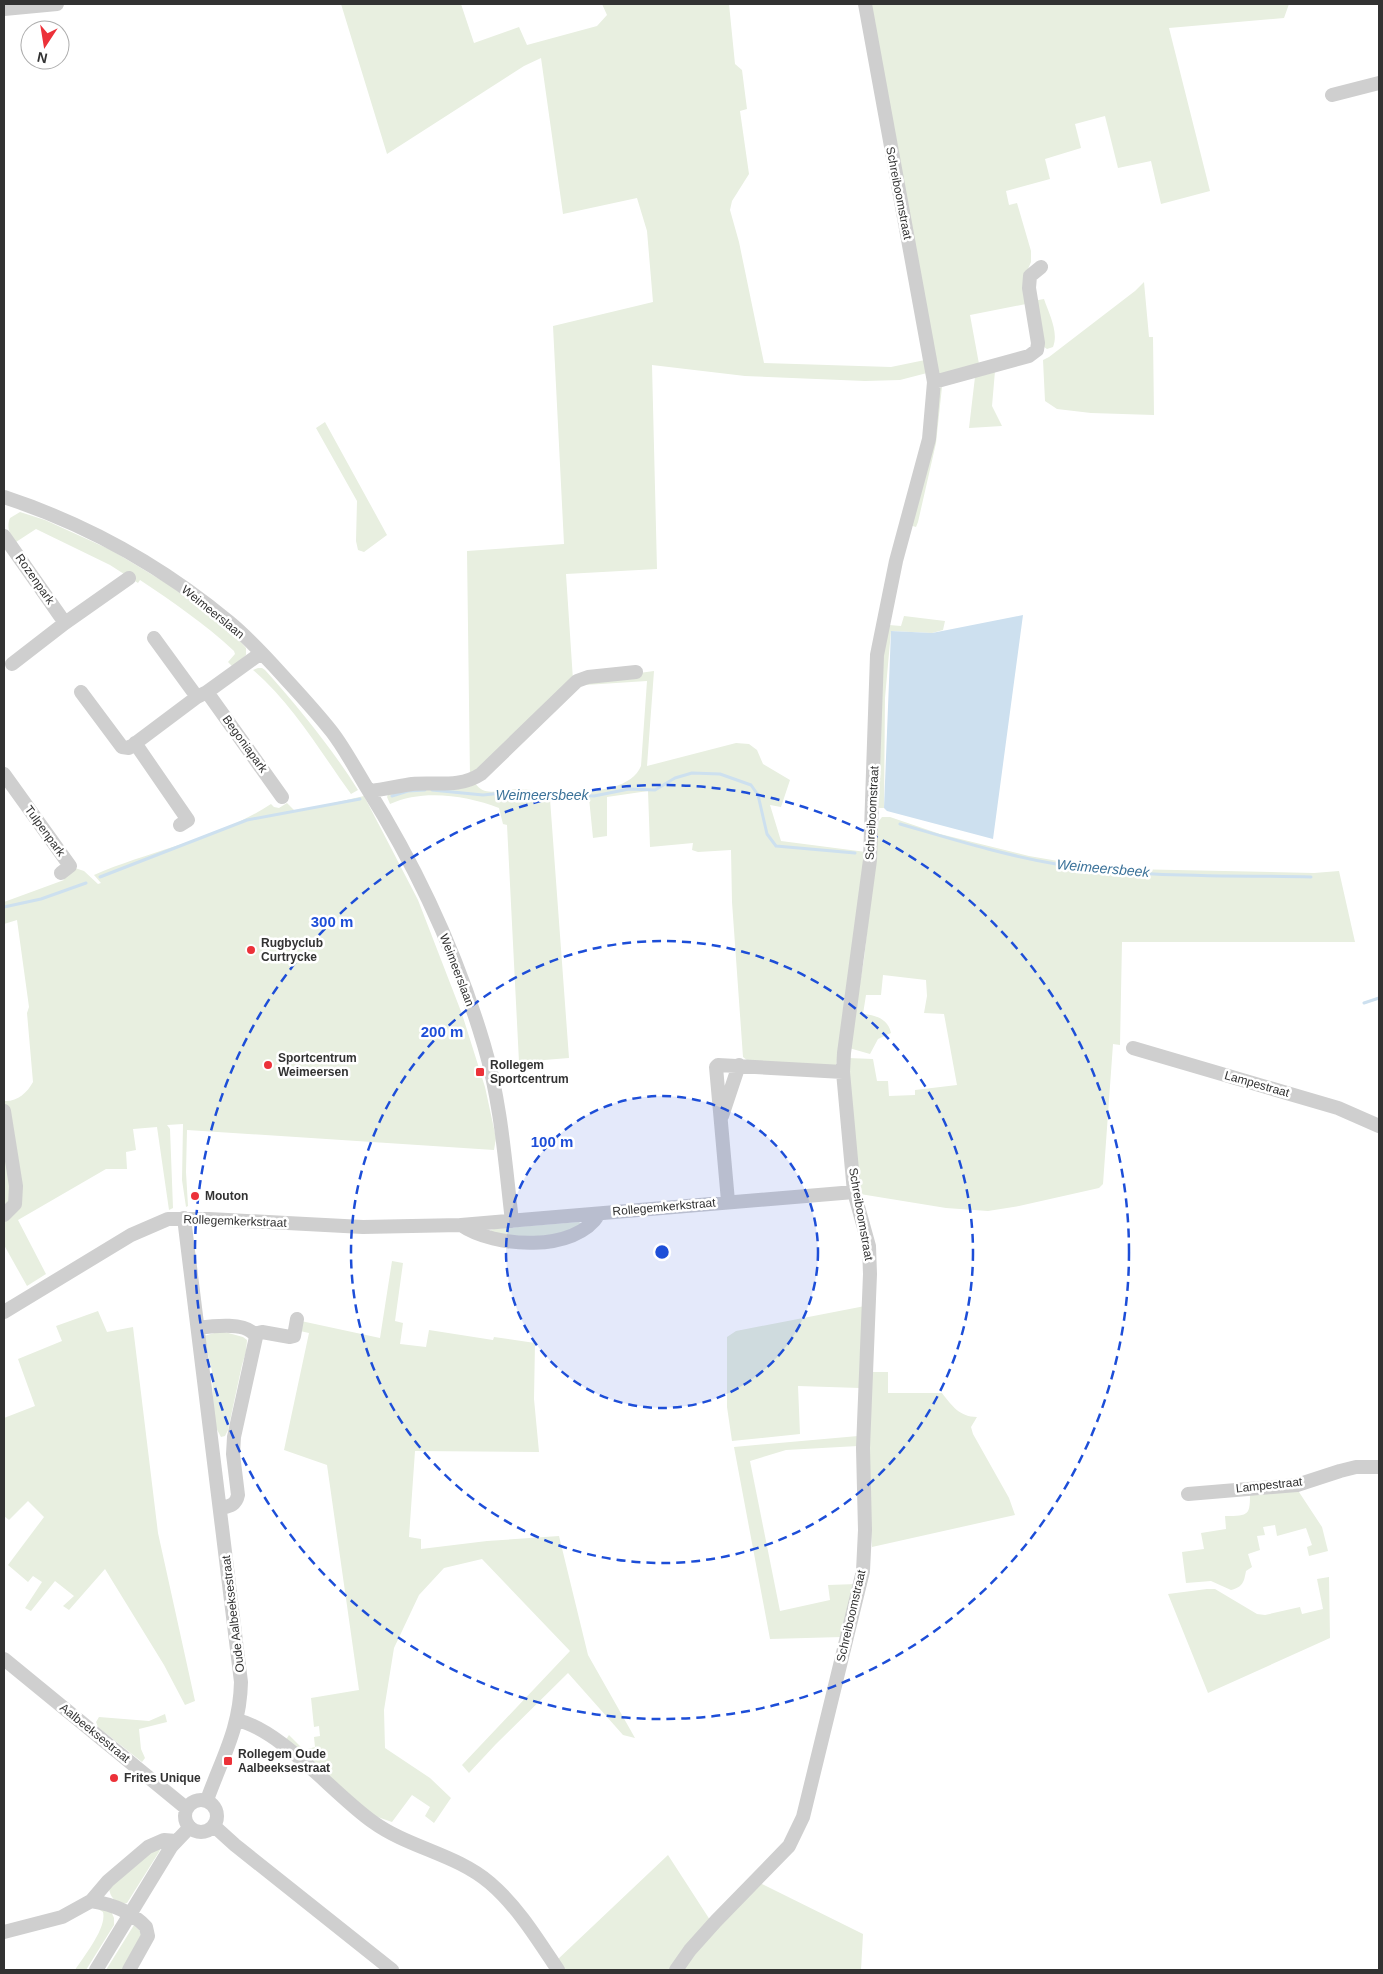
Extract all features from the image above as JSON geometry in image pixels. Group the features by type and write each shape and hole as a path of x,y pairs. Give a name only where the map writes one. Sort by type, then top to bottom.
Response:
{"street":[{"path":"4,8 58,4"},
{"name":"Schreiboomstraat","path":"676,1970 690,1950 716,1921 789,1846 803,1817 843,1649 859,1592 864,1553 863,1448 870,1274 868,1246 854,1192 843,1072 846,1030 870,860 877,656 896,561 928,439 934,382 865,4"},
{"path":"1332,95 1379,83"},
{"path":"934,382 1029,356 1036,350 1038,343 1028,288 1030,276 1041,267"},
{"name":"Weimeerslaan","path":"5,499 98,535 191,592 230,623 261,653 294,687 333,734 369,791 417,876 461,977 484,1045 500,1118 512,1222"},
{"name":"Rozenpark","path":"4,536 65,623"},
{"path":"12,664 65,623 129,578"},
{"name":"Begoniapark","path":"154,638 202,694 282,797"},
{"path":"82,692 122,747 129,748 261,653"},
{"path":"369,791 411,784 455,783 473,780 482,774 577,681 588,677 636,672"},
{"path":"136,743 188,820 180,825"},
{"name":"Tulpenpark","path":"4,774 8,791 70,866 61,873"},
{"name":"Lampestraat","path":"1133,1048 1338,1108 1379,1126"},
{"name":"Rollegemkerkstraat","path":"728,1201 716,1067 718,1065 739,1065 843,1072"},
{"name":"Rollegemkerkstraat","path":"720,1121 739,1065"},
{"path":"4,1111 16,1186 15,1204 4,1215"},
{"name":"Rollegemkerkstraat","path":"4,1312 130,1235 168,1219 184,1218 363,1227 461,1225 512,1222 728,1201 854,1192"},
{"name":"Rollegemkerkstraat","path":"461,1225 472,1233 511,1241 536,1242 564,1239 578,1233 595,1220 599,1214"},
{"name":"Oude Aalbeeksestraat","path":"184,1218 241,1676 241,1700 237,1720 230,1745 207,1800"},
{"path":"254,1334 262,1332 294,1336 297,1319"},
{"path":"198,1328 224,1324 251,1331 256,1337 234,1437 233,1454 238,1495 237,1501 233,1505 221,1508"},
{"path":"214,1456 233,1454"},
{"name":"Lampestraat","path":"1188,1494 1298,1485 1356,1467 1379,1467"},
{"name":"Aalbeeksestraat","path":"4,1659 186,1808"},
{"path":"237,1720 256,1726 287,1749 371,1821 387,1832 401,1840 460,1862 477,1873 492,1885 511,1905 558,1970"},
{"path":"195,1800 207,1800 212,1804 217,1814 214,1826 202,1832 190,1827 185,1818 186,1808 195,1800"},
{"path":"214,1826 235,1845 392,1970"},
{"path":"96,1970 176,1841 190,1827"},
{"path":"4,1932 62,1917 92,1901 108,1880 148,1846 164,1840 176,1841"},
{"path":"92,1901 130,1914 146,1927 148,1936 129,1970"}],"green space":[{"path":"341,4 461,4 474,43 519,27 527,45 597,26 607,15 602,4 729,4 735,64 742,70 747,109 740,111 749,174 732,201 730,210 739,242 764,363 891,367 925,360 927,373 900,380 865,381 745,376 652,365 657,569 566,574 573,680 470,777 467,551 564,544 553,326 653,302 647,231 637,198 563,214 541,58 524,66 387,154"},
{"path":"870,4 1289,4 1284,18 1169,28 1210,191 1161,204 1151,161 1118,168 1105,116 1075,124 1081,148 1045,159 1050,179 1006,191 1009,205 1017,203 1031,251 1031,262 1025,276 1026,304 970,315 979,364 943,376 937,372"},
{"path":"1144,282 1149,337 1153,337 1154,415 1091,413 1057,409 1045,401 1043,360 1135,291"},
{"path":"1044,299 1053,323 1055,335 1053,347 1047,349 1044,347 1033,301"},
{"path":"995,371 992,406 1002,426 969,428 975,377"},
{"path":"942,387 936,443 916,527 909,525 939,388"},
{"path":"325,422 387,535 364,552 358,550 356,541 357,501 316,428"},
{"path":"20,512 45,520 111,550 171,586 240,641 246,648 246,655 233,667 228,662 235,654 234,651 212,632 140,580 138,583 110,565 36,529 16,542 10,534 8,525 10,518"},
{"path":"904,616 945,621 943,630 932,633 891,631 885,698 884,808 879,808 882,655 889,625 901,626"},
{"path":"258,668 265,670 302,713 337,758 358,790 351,794 293,713 253,670"},
{"path":"654,671 647,766 736,743 749,744 757,750 763,764 790,780 781,807 770,805 781,841 866,852 836,1067 748,1061 743,1057 732,902 731,850 698,852 692,850 693,843 650,847 648,791 607,797 607,836 593,838 589,798 550,799 569,1058 519,1062 507,825 503,824 499,808 458,797 430,795 416,796 390,804 387,797 389,792 475,783 483,790 493,792 514,789 564,792 584,791 619,785 633,777 641,766 647,681 585,685 610,677"},
{"path":"364,796 418,900 462,1014 485,1087 496,1138 494,1150 187,1130 186,1172 188,1206 186,1207 182,1180 183,1124 167,1125 170,1129 173,1208 169,1210 157,1127 133,1129 136,1150 126,1152 127,1169 106,1169 18,1220 46,1274 27,1286 4,1245 4,1101 13,1100 21,1096 33,1082 27,1013 29,1007 17,920 4,924 4,902 64,880 62,877 75,868 84,871 98,884 101,883 94,875 207,835 251,816 271,804 279,808 287,803 294,810 298,811"},
{"path":"882,817 890,817 940,834 1029,856 1058,861 1128,869 1314,873 1339,871 1355,942 1122,942 1120,1045 1113,1044 1103,1184 1099,1188 988,1211 946,1208 860,1194 848,1058 873,1059 877,1081 888,1081 889,1096 915,1095 915,1090 957,1085 944,1014 924,1013 927,996 926,980 883,975 881,995 866,995 863,1014 872,1015 884,1021 891,1033 878,1039 870,1054 849,1048 864,959 879,821"},
{"path":"579,1222 582,1224 581,1228 539,1240 490,1232 494,1229"},
{"path":"392,1261 403,1263 395,1321 403,1323 400,1344 426,1347 429,1330 493,1340 494,1337 535,1343 534,1399 539,1452 415,1451 409,1537 421,1539 421,1549 487,1541 559,1536 588,1655 635,1738 623,1735 568,1673 469,1773 462,1765 570,1651 482,1559 444,1568 419,1595 394,1648 384,1710 385,1748 430,1778 451,1798 434,1823 425,1816 430,1807 412,1795 392,1822 369,1814 285,1741 289,1735 304,1750 315,1747 314,1737 320,1736 319,1726 314,1727 311,1698 359,1690 327,1465 284,1450 309,1333 300,1331 301,1321 380,1338"},
{"path":"865,1306 860,1388 798,1386 800,1434 732,1441 727,1407 727,1337 736,1331"},
{"path":"98,1311 107,1332 133,1327 158,1533 195,1701 185,1705 164,1665 105,1569 69,1610 63,1606 74,1596 55,1581 31,1611 25,1608 42,1582 33,1576 28,1582 8,1565 44,1517 28,1501 9,1520 4,1516 4,1418 35,1406 18,1359 62,1341 56,1326"},
{"path":"221,1331 243,1337 247,1340 246,1352 228,1430 225,1436 221,1437 214,1424 212,1371 204,1336"},
{"path":"869,1372 888,1372 888,1393 942,1393 961,1413 977,1417 971,1427 973,1434 1009,1498 1015,1515 872,1547 868,1481"},
{"path":"858,1436 858,1446 786,1450 750,1461 780,1611 830,1600 828,1585 857,1584 842,1637 770,1639 734,1447"},
{"path":"1297,1489 1322,1527 1328,1551 1309,1556 1307,1547 1312,1545 1306,1528 1277,1536 1275,1525 1263,1527 1265,1535 1257,1536 1260,1550 1248,1554 1252,1567 1246,1571 1244,1581 1240,1586 1231,1590 1211,1581 1186,1583 1182,1552 1204,1549 1201,1533 1226,1529 1225,1516 1239,1515 1247,1512 1250,1505 1250,1491"},
{"path":"1329,1577 1330,1638 1208,1693 1168,1594 1215,1589 1257,1614 1265,1615 1300,1607 1302,1614 1323,1609 1317,1579"},
{"path":"165,1714 167,1722 139,1729 141,1749 145,1758 142,1762 98,1727 96,1722 99,1717 149,1721"},
{"path":"152,1845 161,1847 159,1852 127,1903 117,1902 112,1898 109,1888"},
{"path":"668,1855 710,1920 671,1970 562,1970 556,1961"},
{"path":"760,1883 863,1934 861,1970 681,1970 704,1942"},
{"path":"98,1909 111,1911 114,1925 86,1970 75,1970 94,1942 102,1926 103,1912"},
{"path":"134,1925 142,1933 124,1970 106,1970"}],"water":[{"path":"1023,615 993,839 887,811 884,808 891,631 932,633"}],"waterway":[{"name":"Weimeersbeek","path":"432,790 483,795 513,792 594,796 629,789 655,790 675,778 692,773 720,774 751,785 758,795 767,834 776,846 855,853"},
{"name":"Weimeersbeek","path":"392,796 408,791 425,790"},
{"name":"Weimeersbeek","path":"100,877 247,820 360,799"},
{"name":"Weimeersbeek","path":"900,824 1017,856 1087,868 1151,874 1311,877"},
{"name":"Weimeersbeek","path":"4,907 41,899 86,883"},
{"name":"Weimeersbeek","path":"1364,1003 1379,998"}],"place":[{"name":"Rugbyclub Curtrycke","path":"251,950"},
{"name":"Sportcentrum Weimeersen","path":"268,1065"},
{"name":"Rollegem Sportcentrum","path":"480,1072"},
{"name":"Mouton","path":"195,1196"},
{"name":"Rollegem Oude Aalbeeksestraat","path":"228,1761"},
{"name":"Frites Unique","path":"114,1778"}]}
